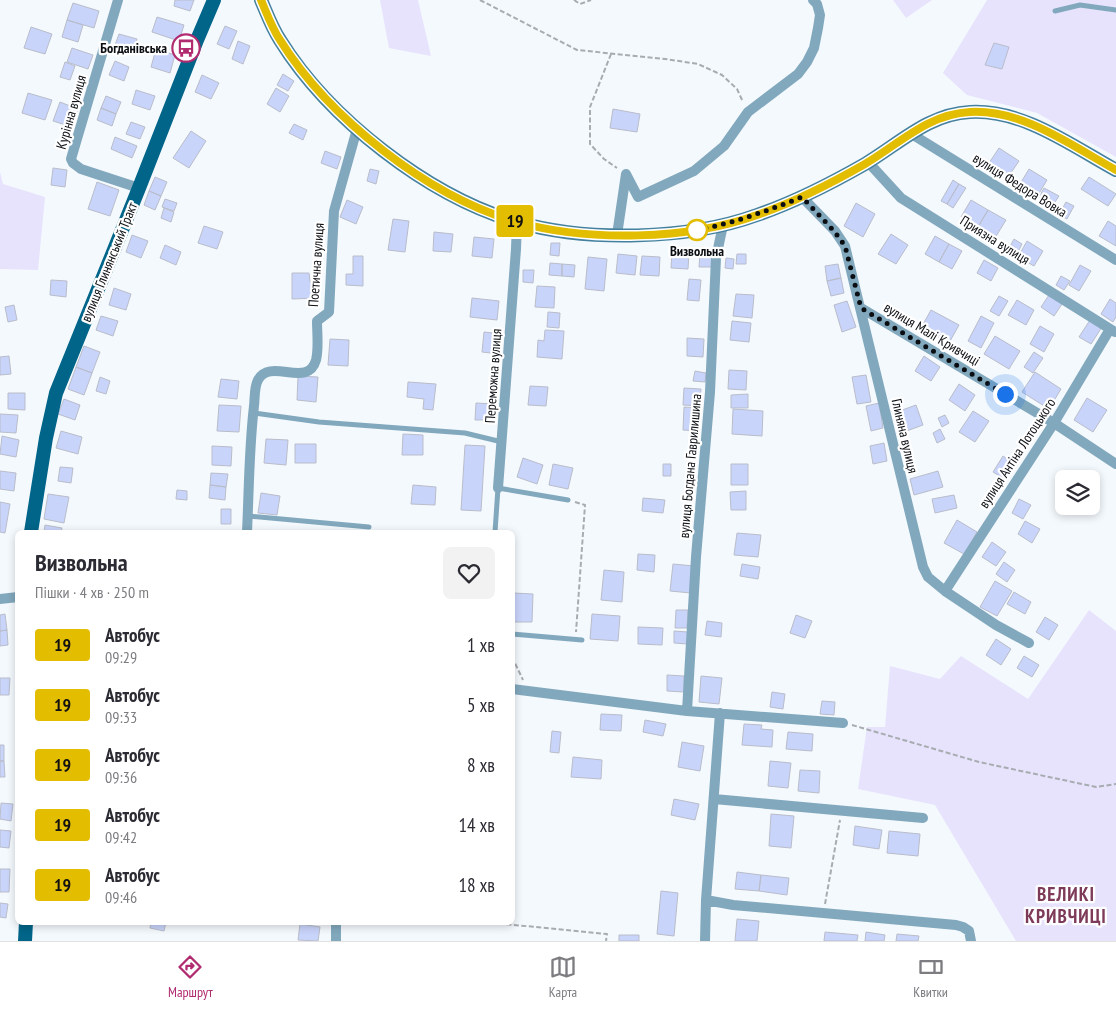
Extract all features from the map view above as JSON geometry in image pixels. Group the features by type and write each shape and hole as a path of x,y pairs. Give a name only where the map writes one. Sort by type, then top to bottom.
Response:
{"main road":[{"name":"вулиця Глинянський Тракт","path":"31,530 46,438 56,393 214,0"},
{"path":"261,0 273,28 287,50 329,103 357,128 377,145 438,187 476,206 517,222 567,231 617,235 663,234 723,225 757,215 802,197 868,162 910,133 932,121 955,114 992,112 1015,118 1045,131 1116,170"},
{"path":"26,925 27,941"}],"street":[{"name":"Курінна вулиця","path":"118,0 71,159 81,169 139,188"},
{"path":"626,174 638,197 694,171 724,146 748,112 798,74 806,62 814,48 820,15 814,0"},
{"name":"Поетична вулиця","path":"247,530 253,413 257,382 262,374 268,370 303,373 313,368 317,359 317,321 329,312 334,211 357,128"},
{"name":"вулиця Федора Вовка","path":"910,133 1116,260"},
{"name":"Приязна вулиця","path":"868,162 901,198 1113,331"},
{"path":"617,235 626,174"},
{"name":"Глиняна вулиця","path":"802,197 834,231 845,246 923,567 928,577 945,591 996,625 1029,643"},
{"name":"Переможна вулиця","path":"498,488 517,222"},
{"name":"вулиця Богдана Гаврилишина","path":"687,711 696,556 710,392 716,258 723,225"},
{"name":"вулиця Малі Кривчиці","path":"861,308 1054,423 1116,464"},
{"name":"вулиця Антіна Лотоцького","path":"945,591 1113,331"},
{"path":"0,599 15,597"},
{"path":"515,689 687,711 843,723"},
{"path":"704,941 720,713"},
{"path":"714,799 923,818"},
{"path":"706,900 733,905 956,925 969,931 971,941"},
{"path":"336,925 336,941"}],"lane":[{"path":"1055,11 1080,6 1116,10"},
{"path":"253,413 319,422 465,433 502,442"},
{"path":"498,488 568,500"},
{"name":"Переможна вулиця","path":"495,530 498,488"},
{"path":"248,516 369,527"},
{"path":"515,634 582,640"}],"path":[{"path":"480,0 576,50 698,64 722,75 737,90 748,112"},
{"path":"574,0 580,4 591,0"},
{"path":"611,54 590,107 590,144 604,159 626,174"},
{"path":"568,500 585,505 576,640"},
{"path":"515,663 528,691"},
{"path":"843,723 989,764 1096,787 1116,784"},
{"path":"823,913 841,810"},
{"path":"515,925 607,934 606,941"}],"shaded area":[{"path":"380,0 418,0 431,56 389,48"},
{"path":"893,0 932,0 906,18"},
{"path":"987,0 1116,0 1116,157 1037,113 967,95 943,73"},
{"path":"0,172 3,184 45,197 38,270 0,269"},
{"path":"1089,610 1116,631 1116,941 1016,941 935,805 858,789 867,727 885,727 890,666 940,679 961,656 1028,699"}],"building":[{"path":"175,0 194,0 190,11 174,6"},
{"path":"73,3 99,11 94,28 67,20"},
{"path":"157,17 184,25 179,41 152,32"},
{"path":"67,20 83,25 78,42 62,37"},
{"path":"225,26 237,31 229,49 217,44"},
{"path":"31,27 52,34 45,54 24,48"},
{"path":"119,34 137,39 134,51 115,45"},
{"path":"238,41 250,46 243,64 232,59"},
{"path":"994,43 1009,47 1002,69 985,65"},
{"path":"72,48 93,55 88,69 67,62"},
{"path":"156,49 175,55 170,73 151,67"},
{"path":"115,61 129,67 124,81 109,75"},
{"path":"65,62 75,66 70,80 60,77"},
{"path":"283,74 294,81 288,91 277,85"},
{"path":"202,75 219,83 211,99 195,92"},
{"path":"276,88 289,96 280,112 267,104"},
{"path":"136,90 155,96 150,110 132,104"},
{"path":"28,93 52,100 45,120 22,113"},
{"path":"106,96 121,102 116,114 101,108"},
{"path":"60,102 78,109 72,127 53,121"},
{"path":"101,108 116,114 112,126 97,120"},
{"path":"613,109 640,114 637,132 610,128"},
{"path":"131,122 145,127 140,139 126,134"},
{"path":"294,124 307,130 303,140 289,133"},
{"path":"191,131 206,141 189,168 173,158"},
{"path":"115,137 137,146 132,158 111,149"},
{"path":"999,148 1019,161 1006,180 987,166"},
{"path":"325,151 341,157 337,169 321,163"},
{"path":"53,168 67,170 65,187 51,185"},
{"path":"370,169 379,171 376,184 367,181"},
{"path":"1029,169 1047,180 1035,200 1017,189"},
{"path":"155,177 167,182 161,196 149,191"},
{"path":"1089,177 1116,194 1108,206 1081,189"},
{"path":"953,180 959,184 947,204 941,201"},
{"path":"97,182 119,190 110,216 88,209"},
{"path":"959,184 966,188 953,208 947,204"},
{"path":"1044,188 1059,196 1053,205 1039,197"},
{"path":"149,191 161,196 155,210 144,205"},
{"path":"165,199 177,203 174,211 162,207"},
{"path":"347,200 363,207 356,224 340,217"},
{"path":"971,200 988,210 978,227 961,217"},
{"path":"1066,202 1074,206 1067,219 1059,215"},
{"path":"856,203 875,214 863,237 844,226"},
{"path":"164,208 174,212 171,222 161,218"},
{"path":"988,210 1006,220 995,238 978,227"},
{"path":"393,219 409,221 405,252 388,250"},
{"path":"1108,221 1116,226 1116,246 1099,236"},
{"path":"204,226 223,232 217,249 198,243"},
{"path":"434,232 453,234 451,252 433,251"},
{"path":"891,234 908,245 896,264 878,254"},
{"path":"132,235 148,241 141,258 126,252"},
{"path":"935,236 949,244 939,262 925,254"},
{"path":"474,237 494,239 492,258 472,256"},
{"path":"1014,239 1022,244 1015,258 1006,254"},
{"path":"1027,241 1043,251 1034,266 1018,257"},
{"path":"551,243 560,243 559,256 550,255"},
{"path":"949,244 962,251 952,269 939,262"},
{"path":"165,245 181,252 176,265 160,258"},
{"path":"672,252 689,253 688,269 671,268"},
{"path":"618,254 637,256 635,275 616,273"},
{"path":"700,254 713,255 712,267 699,267"},
{"path":"737,254 746,254 746,264 736,264"},
{"path":"353,256 363,256 363,286 346,285 346,274 353,274"},
{"path":"642,256 660,257 659,276 640,275"},
{"path":"588,257 607,259 604,291 585,289"},
{"path":"726,258 734,259 733,269 725,268"},
{"path":"984,260 998,268 991,281 977,273"},
{"path":"550,263 562,264 562,276 549,275"},
{"path":"562,264 575,265 574,277 562,276"},
{"path":"838,264 841,278 827,281 825,266"},
{"path":"1080,265 1091,271 1079,291 1069,285"},
{"path":"523,270 534,270 533,283 523,282"},
{"path":"292,273 309,273 310,282 318,282 318,298 292,299"},
{"path":"1061,276 1070,281 1064,290 1056,285"},
{"path":"841,278 844,293 831,296 827,281"},
{"path":"689,279 701,280 699,301 687,300"},
{"path":"51,280 67,281 66,297 50,295"},
{"path":"537,286 555,287 554,308 535,307"},
{"path":"114,288 131,294 126,310 109,305"},
{"path":"736,294 754,295 752,318 733,316"},
{"path":"1049,295 1062,304 1054,316 1041,307"},
{"path":"999,296 1008,301 999,316 990,311"},
{"path":"472,298 499,301 497,320 470,317"},
{"path":"1110,299 1116,303 1116,317 1113,322 1101,314"},
{"path":"1017,300 1034,310 1026,325 1008,315"},
{"path":"847,301 856,327 842,332 834,305"},
{"path":"14,305 17,320 8,322 5,307"},
{"path":"931,310 959,325 949,343 921,328"},
{"path":"548,312 560,313 559,328 547,327"},
{"path":"101,316 118,321 113,336 96,330"},
{"path":"981,316 994,323 981,348 968,341"},
{"path":"1090,320 1102,327 1091,344 1079,337"},
{"path":"732,321 751,323 749,342 730,340"},
{"path":"1040,326 1054,334 1044,352 1030,344"},
{"path":"545,330 564,331 562,359 537,357 538,340 544,341"},
{"path":"484,332 502,334 499,354 482,352"},
{"path":"995,336 1020,351 1009,369 984,354"},
{"path":"687,338 704,339 703,357 687,356"},
{"path":"330,339 349,340 348,366 328,365"},
{"path":"84,346 100,352 92,373 76,367"},
{"path":"1034,352 1043,358 1033,373 1024,367"},
{"path":"9,356 11,374 0,375 0,357"},
{"path":"924,356 940,367 931,381 915,371"},
{"path":"76,367 92,373 84,395 68,389"},
{"path":"729,370 747,371 746,390 728,389"},
{"path":"695,371 706,373 705,382 693,381"},
{"path":"1035,372 1061,389 1049,409 1022,392"},
{"path":"866,375 871,402 857,404 852,377"},
{"path":"298,376 318,377 316,402 297,400"},
{"path":"100,377 110,381 106,394 96,391"},
{"path":"221,379 239,381 237,399 218,397"},
{"path":"408,382 436,384 433,410 423,409 424,399 407,397"},
{"path":"959,384 975,395 965,411 949,400"},
{"path":"530,386 548,387 546,406 528,405"},
{"path":"684,388 701,389 700,406 683,405"},
{"path":"8,393 25,393 25,410 8,409"},
{"path":"748,394 748,408 731,408 731,395"},
{"path":"1087,398 1107,410 1093,432 1074,420"},
{"path":"64,399 80,405 75,420 58,414"},
{"path":"476,403 494,404 494,420 475,420"},
{"path":"879,403 883,428 871,431 866,406"},
{"path":"219,405 241,406 239,432 217,431"},
{"path":"916,405 923,425 901,433 894,413"},
{"path":"684,407 699,408 698,431 683,430"},
{"path":"733,409 763,411 762,436 732,434"},
{"path":"973,411 989,421 975,442 959,432"},
{"path":"0,414 18,415 16,433 0,432"},
{"path":"945,415 949,423 942,427 938,418"},
{"path":"940,429 945,439 937,443 933,433"},
{"path":"61,431 82,437 78,454 56,448"},
{"path":"403,434 423,435 423,455 402,455"},
{"path":"2,436 19,440 16,457 0,454"},
{"path":"266,439 288,440 286,465 264,463"},
{"path":"884,443 887,461 873,464 870,446"},
{"path":"295,444 316,444 316,463 295,463"},
{"path":"465,445 485,446 481,511 461,510"},
{"path":"212,446 232,447 231,466 212,465"},
{"path":"1003,456 1016,465 1006,480 993,472"},
{"path":"523,458 543,465 537,484 517,477"},
{"path":"553,464 573,468 568,489 549,485"},
{"path":"663,464 671,464 671,476 663,476"},
{"path":"731,464 748,464 748,485 731,485"},
{"path":"60,467 73,468 71,483 58,481"},
{"path":"0,471 16,473 14,491 0,489"},
{"path":"938,471 943,487 914,495 910,479"},
{"path":"211,473 228,474 226,487 210,485"},
{"path":"210,485 226,487 225,500 209,498"},
{"path":"413,485 436,487 435,505 411,504"},
{"path":"177,490 187,491 187,500 176,499"},
{"path":"746,491 746,510 731,510 730,492"},
{"path":"261,493 280,496 277,515 258,513"},
{"path":"48,494 69,497 64,523 44,519"},
{"path":"954,495 957,508 935,513 932,499"},
{"path":"643,498 665,500 663,513 642,511"},
{"path":"1019,499 1031,505 1023,519 1012,513"},
{"path":"0,502 10,504 5,533 0,532"},
{"path":"221,509 231,509 231,524 221,524"},
{"path":"957,520 977,532 964,554 944,543"},
{"path":"1025,521 1040,529 1032,543 1018,534"},
{"path":"45,525 62,528 62,530 44,530"},
{"path":"737,533 761,535 758,557 734,555"},
{"path":"992,542 1006,552 996,566 982,557"},
{"path":"638,554 655,555 654,572 637,570"},
{"path":"1004,562 1015,570 1007,582 996,574"},
{"path":"673,564 694,566 691,593 670,591"},
{"path":"742,564 760,567 758,579 740,576"},
{"path":"604,570 624,572 622,602 601,600"},
{"path":"995,581 1012,591 997,616 980,607"},
{"path":"1014,592 1031,602 1025,614 1007,604"},
{"path":"515,593 533,594 532,622 515,622"},
{"path":"676,610 688,610 687,628 675,628"},
{"path":"5,614 7,630 0,631 0,615"},
{"path":"592,614 620,616 618,641 590,639"},
{"path":"796,615 812,621 805,638 790,633"},
{"path":"1045,617 1058,625 1049,640 1036,632"},
{"path":"707,621 722,623 721,637 705,635"},
{"path":"638,627 663,628 662,645 638,644"},
{"path":"7,630 8,645 0,646 0,631"},
{"path":"674,631 688,632 687,644 674,643"},
{"path":"996,639 1011,649 1001,665 986,655"},
{"path":"1024,656 1039,665 1032,677 1017,668"},
{"path":"667,675 684,676 684,692 667,691"},
{"path":"701,676 722,678 719,704 699,702"},
{"path":"0,678 10,678 9,695 0,695"},
{"path":"772,692 785,694 783,709 770,707"},
{"path":"822,701 835,702 834,715 820,714"},
{"path":"601,714 622,715 621,731 600,730"},
{"path":"645,720 666,724 663,736 643,732"},
{"path":"744,724 762,725 761,729 773,730 772,747 742,745"},
{"path":"552,731 561,732 559,753 550,752"},
{"path":"788,732 813,734 812,751 786,749"},
{"path":"682,742 704,746 700,771 678,767"},
{"path":"0,745 4,745 4,761 0,761"},
{"path":"573,757 602,760 601,779 571,777"},
{"path":"0,761 4,761 5,777 0,777"},
{"path":"770,761 791,763 788,788 768,786"},
{"path":"800,770 820,771 819,793 798,791"},
{"path":"674,799 699,804 695,820 671,815"},
{"path":"1,803 13,804 11,821 0,819"},
{"path":"771,814 794,816 791,848 769,846"},
{"path":"855,826 882,830 879,849 853,845"},
{"path":"0,830 11,831 9,848 0,847"},
{"path":"889,831 920,834 918,856 887,853"},
{"path":"0,869 10,869 9,892 0,892"},
{"path":"737,872 761,875 759,891 735,889"},
{"path":"761,875 789,878 787,895 759,891"},
{"path":"661,891 678,893 674,936 657,934"},
{"path":"0,903 8,904 6,918 0,917"},
{"path":"737,919 759,921 757,941 735,941"},
{"path":"150,925 165,925 164,931 150,928"},
{"path":"300,925 320,927 318,941 298,940"},
{"path":"825,932 858,935 857,941 824,941"},
{"path":"866,932 885,935 884,941 865,941"},
{"path":"897,934 919,936 918,941 896,941"},
{"path":"619,935 639,935 639,941 619,941"}],"bus line":[{"name":"19","path":"261,0 279,39 314,86 329,103 377,145 417,174 456,197 517,222 542,227 610,235 640,235 663,234 723,225 757,215 802,197 868,162 910,133 932,121 955,114 971,112 992,112 1015,118 1045,131 1116,170"}],"place":[{"name":"Богданівська","path":"186,48"},
{"name":"Визвольна","path":"697,230"}],"district":[{"name":"ВЕЛИКІ КРИВЧИЦІ","path":"1066,905"}],"route":[{"path":"697,230 757,215 802,197 834,231 845,246 861,308 1005,394"}]}
